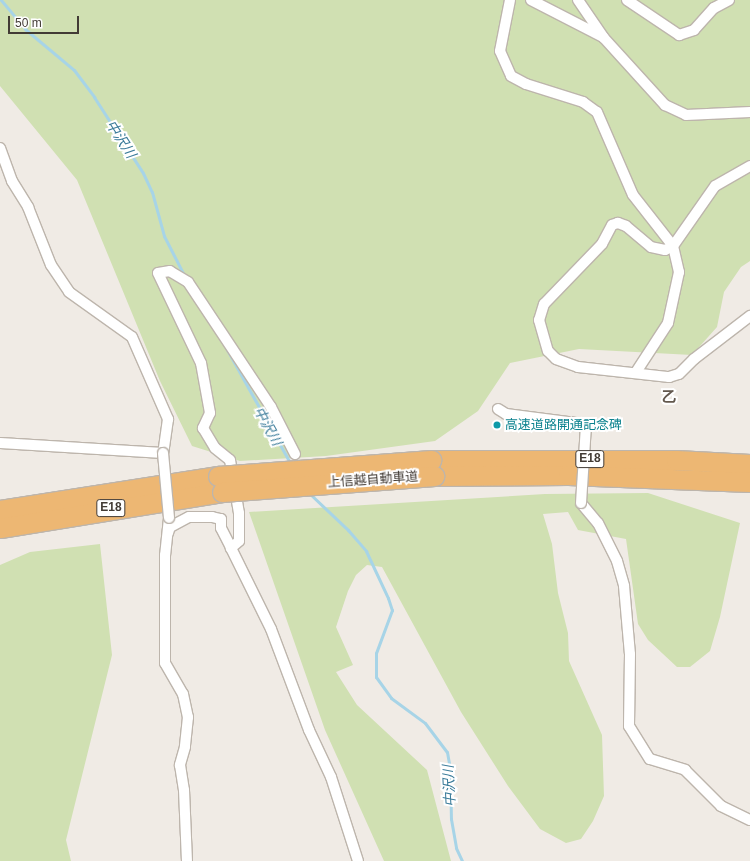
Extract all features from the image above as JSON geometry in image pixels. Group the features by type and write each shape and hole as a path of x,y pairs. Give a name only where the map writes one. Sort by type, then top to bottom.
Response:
{"highway":[{"name":"上信越自動車道","path":"0,510 220,484 433,468 622,459 750,464"},
{"name":"上信越自動車道","path":"433,468 575,476 750,482"},
{"name":"上信越自動車道","path":"0,528 220,484"}],"street":[{"path":"510,0 500,51 511,76 526,84 583,102 597,112 633,195 673,246 679,272 668,323 636,372"},
{"path":"531,0 604,38"},
{"path":"578,0 604,38 665,105 686,115 750,112"},
{"path":"627,0 679,34 694,30 714,8 728,0"},
{"path":"0,148 12,181 28,207 51,265 69,292 132,337 168,419 163,453 169,518 165,555 165,663 183,694 188,717 185,747 180,765 184,790 187,861"},
{"path":"750,166 715,186 673,246 666,250 651,247 626,226 618,223 612,225 602,244 544,304 539,320 548,351 556,359 578,367 636,372 669,377 679,374 694,359 750,316"},
{"path":"231,548 239,541 239,513 230,460 215,448 203,428 210,414 201,363 158,274 170,271 188,282 271,407 295,454"},
{"path":"498,409 506,414 583,424 586,426 581,503 598,523 617,561 624,586 630,654 629,726 650,759 685,770 721,806 750,820"},
{"path":"0,443 163,453"},
{"path":"165,555 170,527 190,517 212,517 221,520 221,528 272,629 309,730 331,777 358,861"}],"green space":[{"path":"0,0 750,0 750,261 741,267 724,292 717,327 692,355 579,349 510,363 478,411 435,441 326,456 240,461 192,446 160,381 77,180 0,86"},
{"path":"648,493 740,523 720,617 710,651 690,667 677,667 648,640 638,624 626,539 578,530 568,512 543,514 552,544 558,593 568,633 569,661 602,735 604,796 593,821 581,839 566,843 540,829 508,786 461,712 382,567 367,565 356,575 348,591 336,627 353,665 336,672 357,705 427,770 451,861 384,861 325,730 249,512 545,494"},
{"path":"100,544 112,655 66,840 71,861 0,861 0,565 30,552"}],"waterway":[{"name":"中沢川","path":"1,0 25,29 74,70 94,97 143,173 152,192 164,236 184,275"},
{"name":"中沢川","path":"225,346 290,463"},
{"name":"中沢川","path":"309,493 348,530 366,551 388,598 392,610 376,653 376,677 391,698 425,723 447,752 450,769 451,819 456,848 462,861"}],"place":[{"name":"高速道路開通記念碑","path":"497,425"}],"district":[{"name":"乙","path":"669,397"}]}
